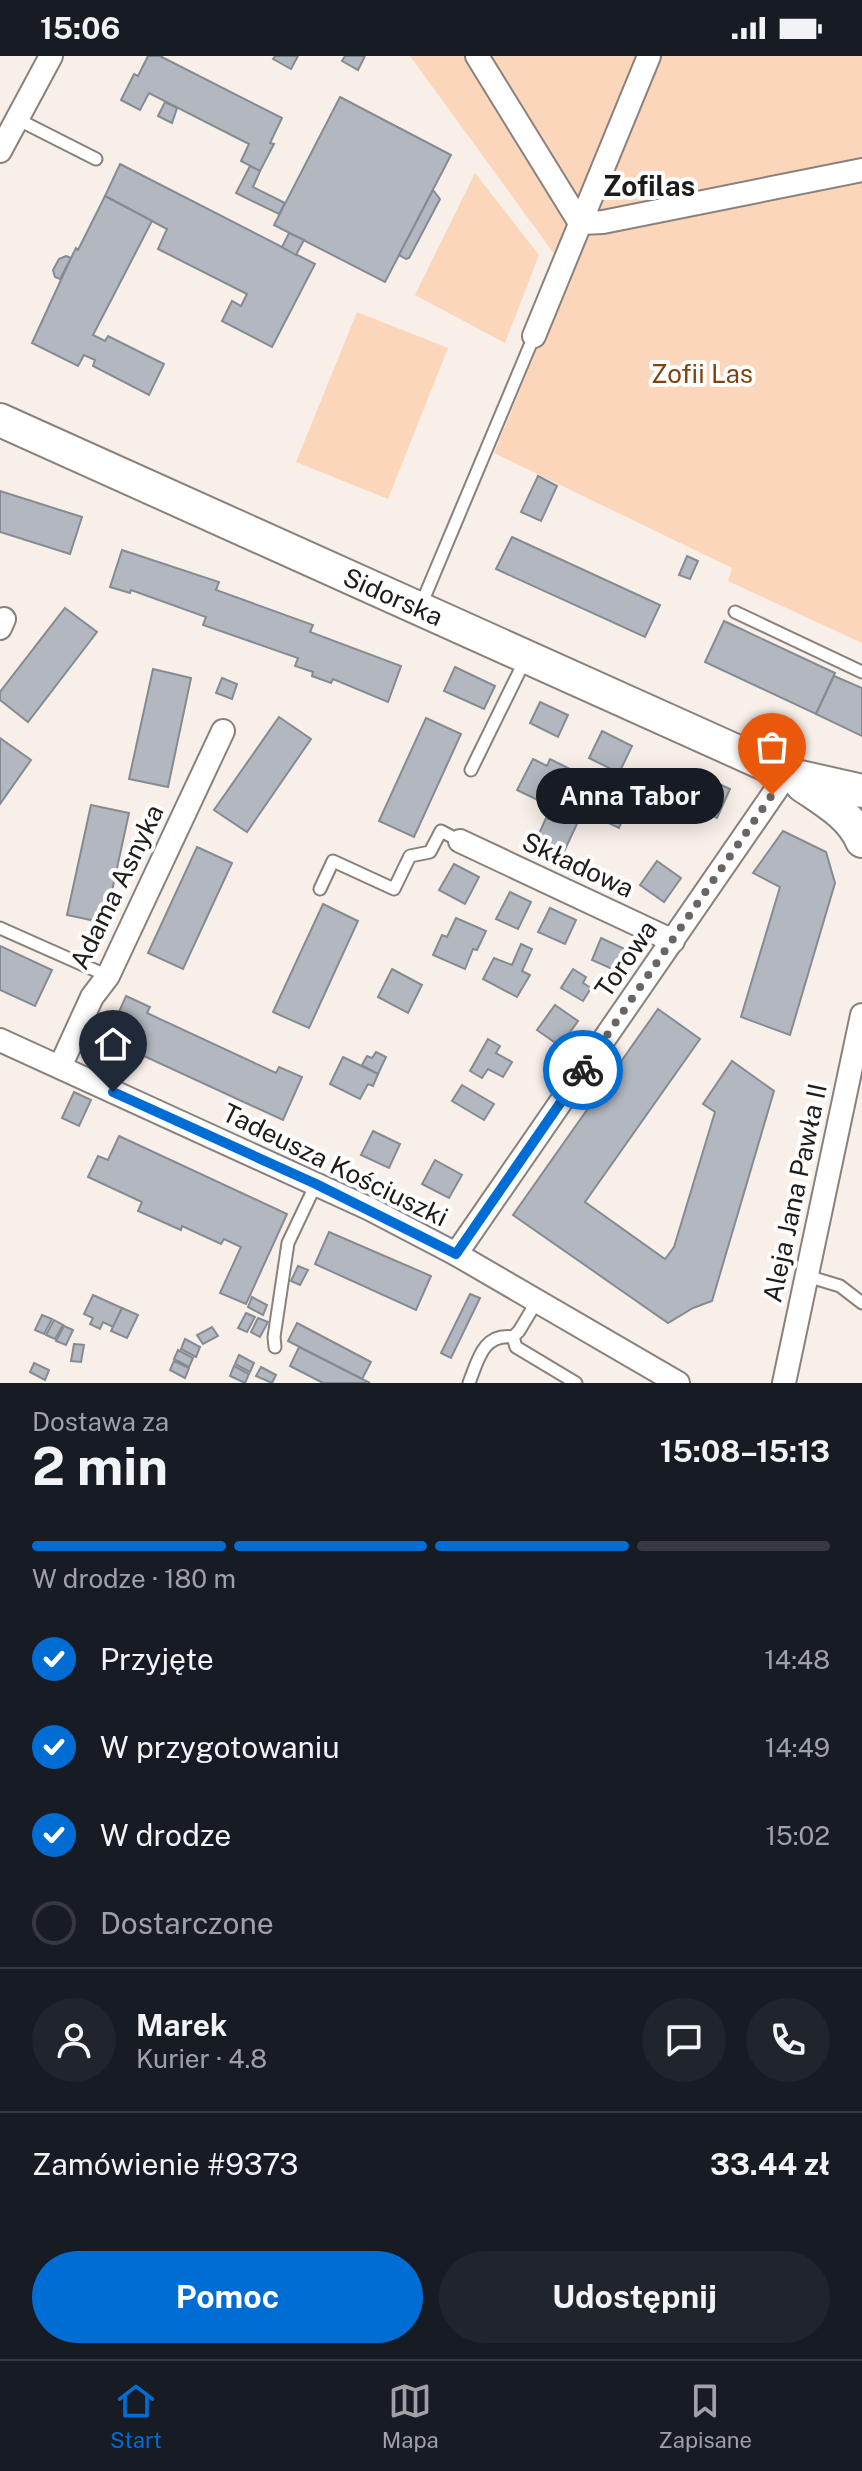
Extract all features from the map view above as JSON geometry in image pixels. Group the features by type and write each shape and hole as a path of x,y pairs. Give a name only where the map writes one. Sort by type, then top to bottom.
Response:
{"street":[{"path":"0,151 51,56"},
{"path":"477,56 580,223"},
{"path":"534,336 649,56"},
{"path":"580,223 603,222 862,170"},
{"name":"Sidorska","path":"0,420 787,774 862,791"},
{"name":"Adama Asnyka","path":"60,1067 92,997 108,976 223,731"},
{"name":"Sidorska","path":"787,774 844,815 857,829 862,841"},
{"name":"Torowa","path":"456,1254 787,774"},
{"name":"Składowa","path":"460,841 673,941"},
{"name":"Aleja Jana Pawła II","path":"784,1383 862,1015"},
{"name":"Tadeusza Kościuszki","path":"0,1040 316,1184 456,1254 678,1383"}],"lane":[{"path":"17,119 96,159"},
{"path":"420,609 534,336"},
{"path":"735,612 862,672"},
{"path":"471,770 526,657"},
{"path":"320,889 333,861 394,889 410,856 430,852 441,831 460,841"},
{"path":"0,928 108,976"},
{"path":"275,1347 288,1243 316,1184"},
{"path":"807,1276 840,1286 862,1303"},
{"path":"469,1383 485,1344 498,1336 513,1337 537,1301"},
{"path":"513,1337 516,1347 576,1383"}],"green space":[{"name":"Zofii Las","path":"410,56 862,56 862,643 728,581 732,568 494,453 568,273"},
{"path":"475,173 539,255 505,343 415,295"},
{"path":"357,312 448,348 388,499 296,462"}],"building":[{"path":"148,56 160,56 282,118 270,143 274,144 260,171 241,161 249,144 149,93 140,110 121,100 134,74 138,76"},
{"path":"275,56 298,56 291,69 273,59"},
{"path":"345,56 365,56 358,70 342,61"},
{"path":"340,97 451,155 385,282 274,225"},
{"path":"165,102 177,108 172,123 158,116"},
{"path":"120,164 315,264 272,347 222,321 232,301 241,306 247,294 158,249 167,229 105,196"},
{"path":"250,166 260,171 253,187 285,203 279,214 236,193"},
{"path":"433,190 440,199 406,259 399,255"},
{"path":"105,196 152,221 93,335 105,341 108,336 164,364 149,395 93,366 95,360 84,355 78,366 32,343 71,258"},
{"path":"289,233 304,240 296,255 282,247"},
{"path":"66,256 71,258 60,279 55,277 53,270 59,259"},
{"path":"538,476 557,486 541,521 521,512"},
{"path":"0,491 82,517 70,554 0,532"},
{"path":"512,537 660,605 645,637 496,569"},
{"path":"122,550 219,582 216,590 313,625 310,632 401,666 388,702 333,679 331,683 312,676 313,672 295,666 298,658 203,625 206,617 131,590 130,593 110,587"},
{"path":"687,556 698,561 690,579 679,575"},
{"path":"65,608 97,632 28,722 0,700 0,692"},
{"path":"724,621 835,673 816,714 705,662"},
{"path":"455,667 495,686 484,709 444,691"},
{"path":"153,669 191,678 168,787 129,779"},
{"path":"834,676 862,688 862,736 816,714"},
{"path":"222,678 237,684 232,699 216,693"},
{"path":"540,702 568,715 558,737 530,723"},
{"path":"279,717 311,739 247,832 214,810"},
{"path":"426,718 461,734 414,837 379,821"},
{"path":"602,731 632,746 619,773 589,758"},
{"path":"0,738 31,760 0,804"},
{"path":"533,759 547,766 550,759 614,791 620,778 645,791 632,820 624,816 619,828 583,811 562,856 535,843 546,818 554,821 558,811 564,814 569,804 547,794 542,802 517,790"},
{"path":"693,772 730,789 717,818 680,801"},
{"path":"91,805 129,813 105,923 67,915"},
{"path":"783,831 826,852 835,883 790,1035 741,1017 780,887 753,873"},
{"path":"197,847 232,863 183,969 148,953"},
{"path":"657,861 681,878 664,902 640,885"},
{"path":"454,864 479,877 465,904 439,890"},
{"path":"510,892 531,902 518,929 496,919"},
{"path":"323,904 358,921 309,1028 273,1012"},
{"path":"550,908 576,920 565,944 538,932"},
{"path":"456,918 486,931 477,950 473,949 465,969 433,955 442,935 447,937"},
{"path":"601,938 629,951 619,972 592,960"},
{"path":"521,944 532,949 522,971 530,975 517,997 483,979 494,958 512,965"},
{"path":"0,946 52,970 35,1006 0,990"},
{"path":"392,969 422,985 408,1013 378,997"},
{"path":"573,969 586,977 583,983 591,988 583,1001 561,988"},
{"path":"126,996 150,1007 147,1013 276,1073 279,1067 302,1077 283,1120 107,1039"},
{"path":"555,1005 578,1021 560,1046 537,1030"},
{"path":"658,1009 700,1039 585,1202 665,1259 674,1247 715,1112 703,1104 732,1061 774,1091 712,1301 668,1323 513,1215"},
{"path":"488,1039 500,1046 496,1053 512,1062 503,1077 488,1069 482,1078 470,1071"},
{"path":"376,1052 386,1057 378,1074 362,1065 367,1056 372,1058"},
{"path":"343,1057 378,1074 373,1086 368,1084 360,1099 330,1084"},
{"path":"462,1085 494,1104 484,1120 452,1101"},
{"path":"74,1092 91,1100 79,1126 62,1118"},
{"path":"373,1131 400,1144 389,1168 361,1155"},
{"path":"119,1136 287,1214 246,1304 220,1293 241,1247 224,1239 221,1244 138,1211 142,1202 88,1177 98,1156 108,1160"},
{"path":"435,1160 462,1175 449,1198 422,1184"},
{"path":"329,1232 431,1276 416,1310 315,1264"},
{"path":"298,1266 308,1270 300,1285 291,1281"},
{"path":"470,1294 480,1298 451,1358 441,1353"},
{"path":"93,1295 122,1308 113,1327 103,1322 100,1329 90,1324 93,1318 84,1314"},
{"path":"252,1297 267,1305 263,1315 248,1307"},
{"path":"122,1308 138,1315 127,1338 111,1331"},
{"path":"246,1313 255,1317 247,1332 238,1328"},
{"path":"42,1315 52,1319 44,1334 35,1330"},
{"path":"258,1318 268,1322 260,1337 251,1332"},
{"path":"54,1320 63,1325 55,1339 46,1335"},
{"path":"297,1323 371,1362 362,1379 288,1341"},
{"path":"64,1326 73,1330 66,1345 56,1341"},
{"path":"212,1327 218,1336 203,1344 197,1335"},
{"path":"185,1339 200,1347 196,1357 181,1349"},
{"path":"74,1344 84,1345 81,1362 71,1361"},
{"path":"299,1347 370,1383 323,1383 290,1366"},
{"path":"178,1350 193,1358 189,1367 174,1359"},
{"path":"239,1355 254,1363 250,1372 235,1364"},
{"path":"174,1361 189,1368 185,1378 170,1370"},
{"path":"34,1363 49,1370 45,1380 30,1372"},
{"path":"234,1366 249,1374 245,1383 230,1376"},
{"path":"261,1367 276,1375 272,1383 256,1376"}],"way so far":[{"path":"583,1070 772,795"}],"place":[{"name":"Anna Tabor","path":"772,795"}],"district":[{"name":"Zofilas","path":"649,186"}],"route":[{"path":"113,1092 370,1209 456,1254 583,1070"}]}
